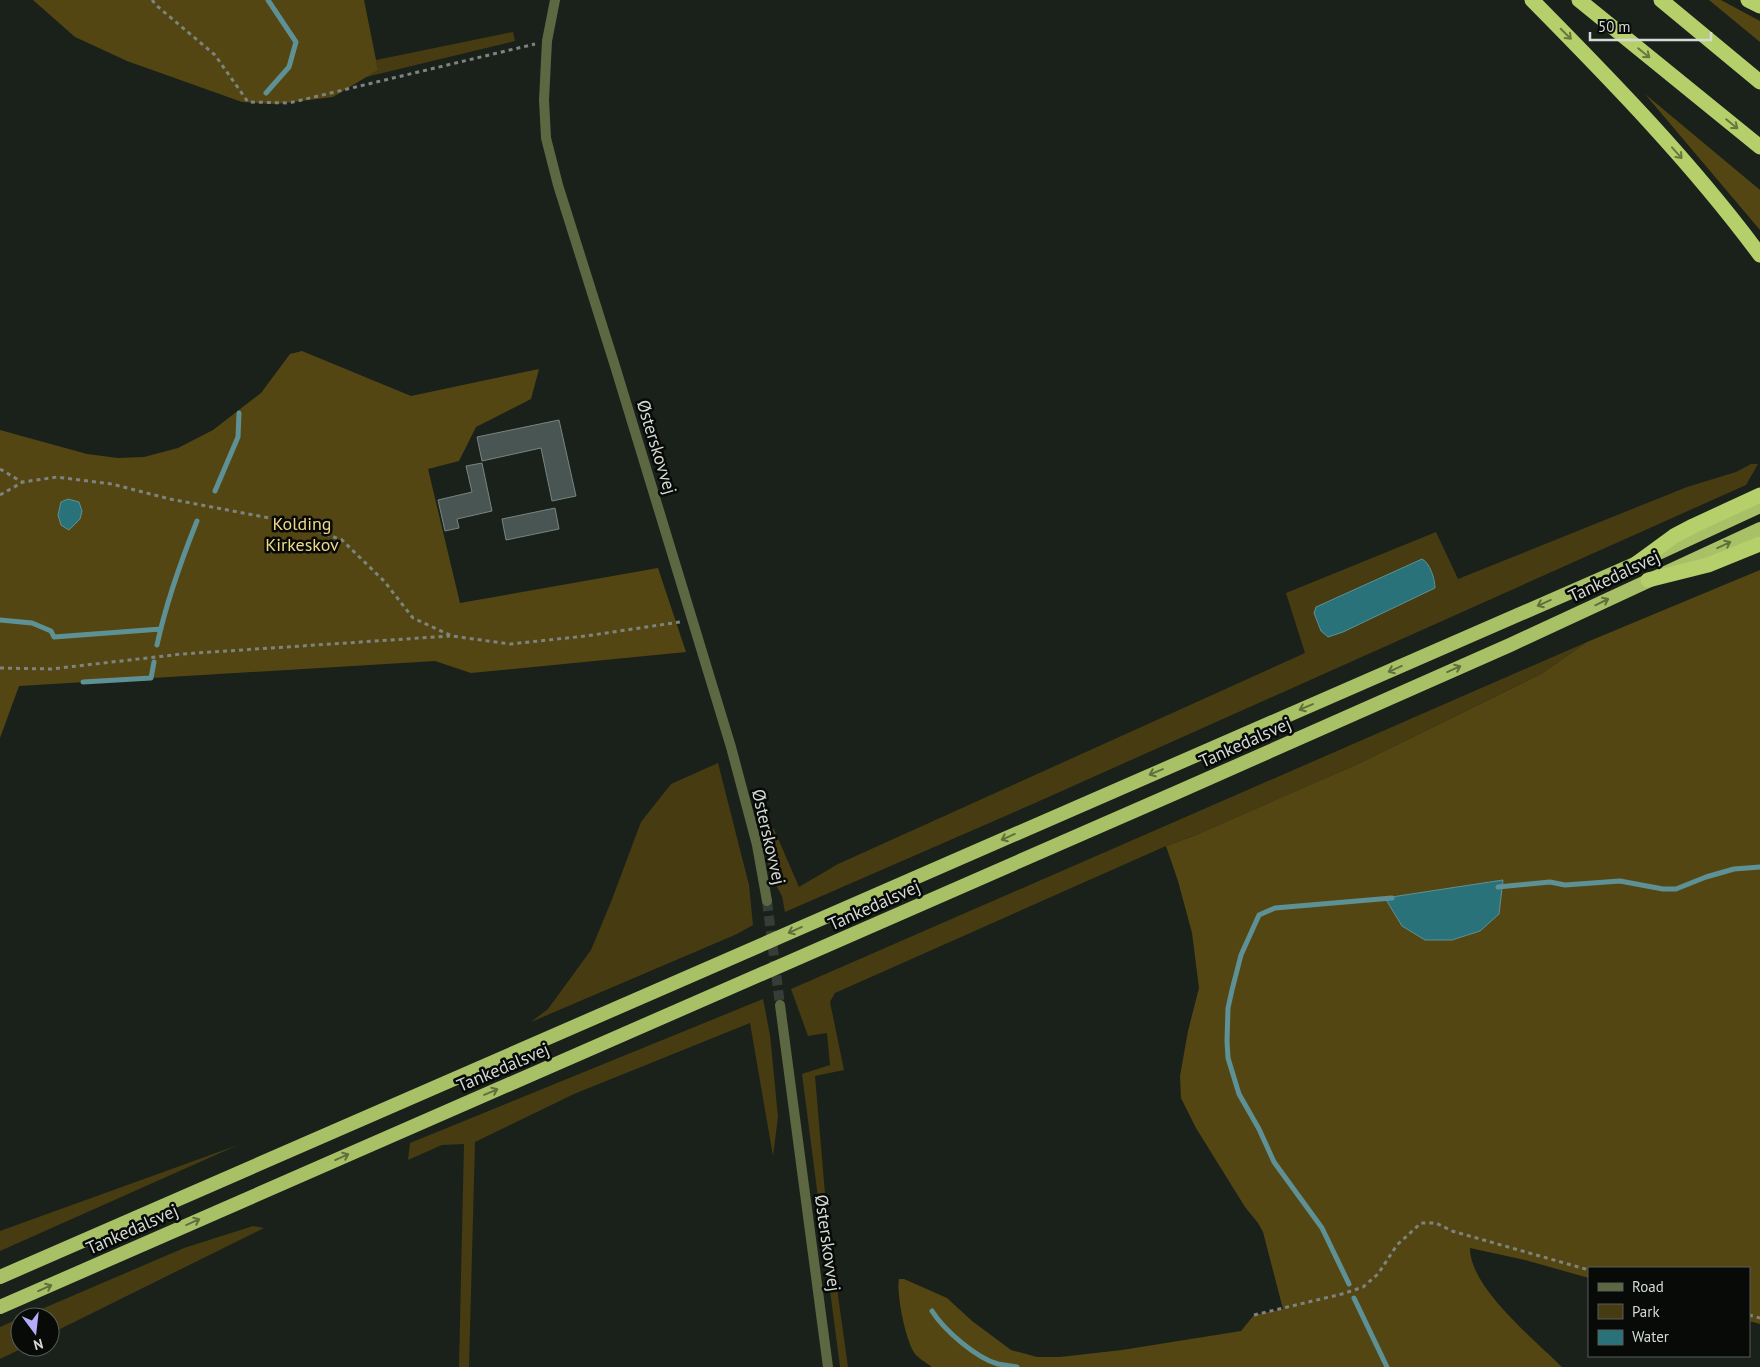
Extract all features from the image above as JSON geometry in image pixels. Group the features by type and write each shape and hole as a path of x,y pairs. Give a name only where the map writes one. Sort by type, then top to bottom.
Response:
{"highway":[{"path":"1532,0 1615,83 1691,169 1760,255"},
{"path":"1578,0 1760,147"},
{"path":"1661,0 1760,82"},
{"path":"1748,0 1760,6"},
{"path":"1637,563 1674,536 1760,494"},
{"name":"Tankedalsvej","path":"0,1278 1637,563 1760,506"},
{"name":"Tankedalsvej","path":"0,1307 1171,796 1518,641 1760,529"},
{"path":"1648,580 1708,565 1760,544"}],"street":[{"name":"Østerskovvej","path":"555,0 548,41 544,100 546,138 558,185 618,374 730,747 757,845 767,902"},
{"name":"Østerskovvej","path":"780,1005 828,1367"}],"path":[{"path":"152,0 156,6 215,55 248,102 289,103 548,41"},
{"path":"0,469 23,482"},
{"path":"0,494 23,482 57,477 112,484 170,499 296,523 342,540 384,581 413,618 452,636"},
{"path":"0,668 51,669 182,654 452,636 510,644 586,636 692,620"},
{"path":"1254,1315 1342,1294 1363,1287 1378,1274 1397,1245 1421,1222 1436,1223 1452,1230 1588,1270"}],"green space":[{"path":"33,0 364,0 378,70 333,97 276,104 242,102 127,61 75,37"},
{"path":"1709,0 1721,0 1760,21 1760,42"},
{"path":"513,32 515,41 366,77 378,70 376,60"},
{"path":"1645,94 1760,190 1760,230"},
{"name":"Kolding Kirkeskov","path":"302,351 411,396 539,369 531,399 476,427 459,461 428,469 460,603 658,568 686,652 471,673 435,661 19,686 0,738 0,430 87,454 118,458 144,457 178,448 213,430 261,393 290,354"},
{"path":"1751,464 1758,464 1746,485 1035,803 785,912 782,896 771,876 760,826 774,829 799,887 838,864 1305,653 1286,593 1436,532 1458,579 1687,487 1736,472"},
{"path":"1760,570 1760,1324 1750,1321 1750,1267 1588,1267 1588,1278 1525,1260 1470,1248 1473,1263 1480,1279 1492,1296 1521,1328 1562,1367 932,1367 916,1355 912,1349 903,1318 898,1286 899,1279 904,1279 947,1298 972,1321 1011,1350 1037,1357 1060,1357 1122,1350 1241,1331 1254,1315 1283,1309 1263,1232 1245,1207 1196,1128 1181,1098 1180,1076 1188,1031 1199,988 1192,933 1166,846 1196,835 1358,764 1541,674 1587,642"},
{"path":"1587,642 1541,674 1358,764 1201,833 1166,846 835,993 830,1002 844,1070 815,1076 827,1217 848,1367 840,1367 802,1074 830,1065 827,1033 808,1036 791,989"},
{"path":"718,763 749,885 753,925 737,934 531,1022 548,1009 591,950 641,822 671,784"},
{"path":"763,999 770,1035 778,1117 773,1156 750,1023 574,1094 475,1142 469,1367 459,1367 464,1144 442,1145 408,1160 410,1143"},
{"path":"238,1145 0,1251 0,1231"},
{"path":"253,1226 264,1228 60,1329 60,1307 46,1307 184,1248"},
{"path":"10,1322 10,1354 0,1359 0,1327"}],"water":[{"path":"68,499 79,502 82,511 80,519 69,530 61,525 58,515 61,502"},
{"path":"1422,559 1432,572 1435,588 1343,632 1328,637 1321,631 1314,613 1316,607"},
{"path":"1503,880 1499,914 1480,931 1452,940 1425,940 1402,926 1385,898"}],"building":[{"path":"559,420 576,496 552,501 541,448 482,461 477,437"},
{"path":"482,463 492,511 457,519 459,528 445,531 438,500 472,492 466,466"},
{"path":"555,508 559,529 506,540 502,519"}],"waterway":[{"path":"266,93 289,67 296,42 268,0"},
{"path":"215,491 238,437 239,413"},
{"path":"157,645 174,582 197,521"},
{"path":"0,620 32,623 51,631 54,637 161,629"},
{"path":"83,682 151,678 154,662"},
{"path":"1498,887 1550,882 1565,885 1620,881 1663,889 1676,889 1706,877 1734,869 1760,867"},
{"path":"1349,1284 1322,1228 1274,1162 1259,1129 1239,1094 1228,1058 1228,1008 1241,955 1259,915 1275,908 1392,898"},
{"path":"1354,1298 1387,1367"},
{"path":"932,1311 952,1335 980,1356 998,1364 1017,1367"}],"tunnel":[{"path":"767,901 780,1005"}]}
